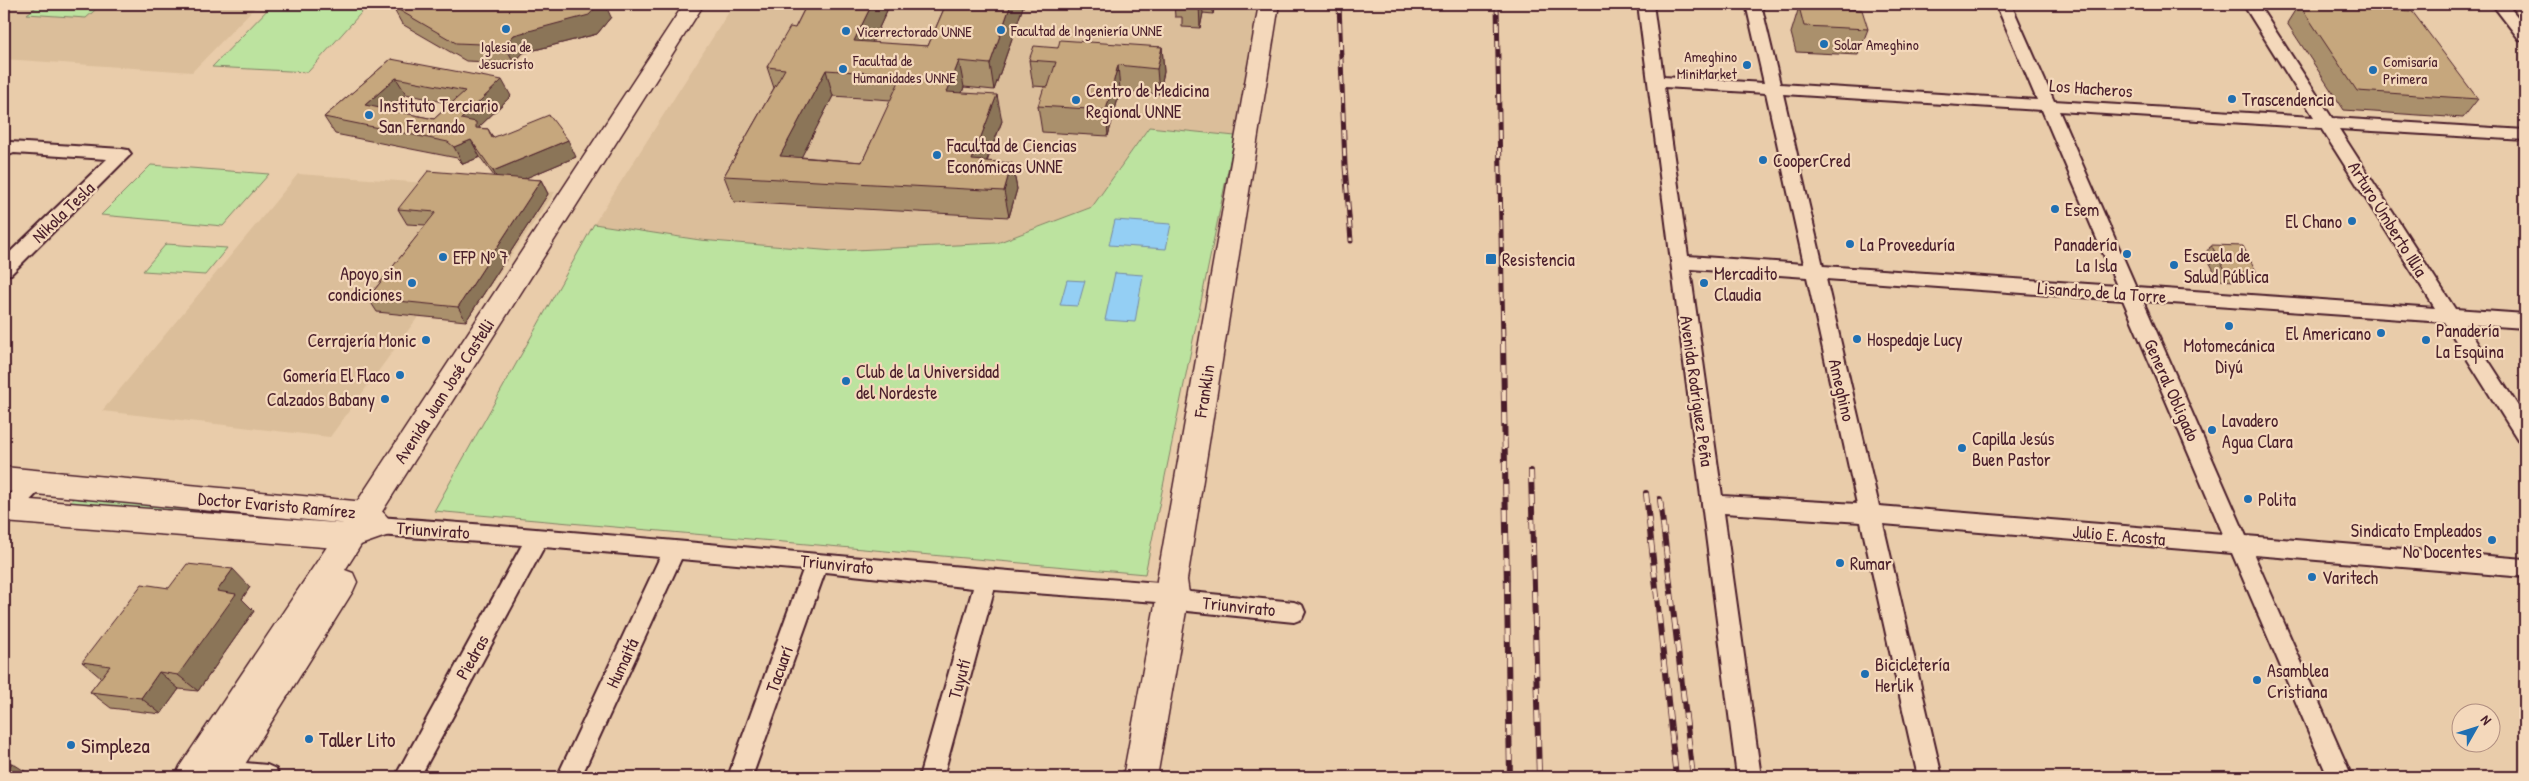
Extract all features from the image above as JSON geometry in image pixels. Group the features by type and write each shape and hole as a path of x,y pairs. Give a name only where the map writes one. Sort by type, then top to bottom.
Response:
{"main road":[{"name":"Avenida Juan José Castelli","path":"207,774 694,4"},
{"name":"Avenida Juan José Castelli","path":"364,526 712,4"},
{"name":"Franklin","path":"1140,777 1173,594 1172,580 1269,4"},
{"name":"Doctor Evaristo Ramírez","path":"4,479 364,526"},
{"name":"Doctor Evaristo Ramírez","path":"5,511 364,526"}],"street":[{"name":"Avenida Rodríguez Peña","path":"1645,4 1749,777"},
{"name":"Ameghino","path":"1754,4 1930,777"},
{"name":"General Obligado","path":"2004,4 2340,777"},
{"name":"Arturo Umberto Illia","path":"2251,4 2525,434"},
{"path":"2499,4 2525,36"},
{"name":"Los Hacheros","path":"1654,81 2525,135"},
{"name":"Nikola Tesla","path":"4,269 122,154 7,149"},
{"name":"Lisandro de la Torre","path":"1679,262 2525,321"},
{"path":"5,511 35,482"},
{"name":"Julio E. Acosta","path":"1712,504 1871,514 2240,546 2525,568"},
{"name":"Triunvirato","path":"364,526 538,537 817,562 986,580 1173,594 1187,601 1294,612"},
{"name":"Piedras","path":"407,777 538,537"},
{"name":"Humaitá","path":"568,777 675,549"},
{"name":"Tacuarí","path":"740,777 817,562"},
{"name":"Tuyutí","path":"931,777 986,580"},
{"path":"207,774 267,777"}],"shaded area":[{"path":"4,4 258,4 192,72 4,59"},
{"path":"734,4 1257,4 1235,136 1149,127 1092,207 997,243 834,251 700,240 594,224"},
{"path":"298,174 555,192 466,321 418,317 330,437 102,411"}],"green space":[{"path":"40,4 102,4 86,18 27,14"},
{"path":"273,4 369,4 308,72 212,67"},
{"name":"Club de la Universidad del Nordeste","path":"1149,127 1235,136 1145,574 434,511 594,224 700,240 834,251 997,243 1092,207"},
{"path":"151,165 269,174 223,226 101,215"},
{"path":"166,244 227,248 205,275 143,271"},
{"path":"76,494 324,517 317,527 69,504"}],"water":[{"path":"1115,220 1171,224 1166,249 1109,245"},
{"path":"1115,273 1143,275 1135,322 1105,320"},
{"path":"1067,280 1085,281 1078,306 1060,305"}],"building":[{"path":"394,4 599,4 589,15 514,35 505,45 456,43 392,6"},
{"path":"807,4 872,4 854,41 928,46 946,4 1011,4 990,64 959,61 947,92 997,95 972,160 1012,163 1004,191 724,176 785,69 767,67 790,27 795,28","holes":["826,70 902,75 862,162 780,156"]},
{"path":"2299,4 2412,11 2478,99 2357,91"},
{"path":"1799,7 1862,10 1868,29 1804,26"},
{"path":"1060,40 1162,47 1157,69 1118,65 1106,110 1038,106 1044,87 1048,87 1056,62 1029,60 1034,46 1058,48"},
{"path":"391,59 502,80 461,119 476,122 476,128 488,129 492,138 549,115 568,140 493,171 471,140 454,147 448,142 324,117","holes":["396,78 465,91 434,119 365,105"]},
{"name":"EFP Nº 7","path":"428,171 541,180 458,307 368,298 436,212 398,209"},
{"path":"2211,245 2243,246 2257,273 2226,271"},
{"path":"187,564 233,569 217,591 236,594 178,675 159,672 141,698 90,692 110,666 82,662 142,584 169,588"},
{"path":"4,762 12,763 4,775"}],"railway":[{"path":"1339,4 1345,166 1351,241"},
{"path":"1497,4 1503,343"},
{"path":"1503,341 1510,777"},
{"path":"1531,471 1539,777"},
{"path":"1646,493 1676,777"},
{"path":"1660,499 1693,777"}],"place":[{"name":"Iglesia de Jesucristo","path":"506,29"},
{"name":"Facultad de Ingeniería UNNE","path":"1001,30"},
{"name":"Vicerrectorado UNNE","path":"846,31"},
{"name":"Solar Ameghino","path":"1824,44"},
{"name":"Ameghino MiniMarket","path":"1747,65"},
{"name":"Facultad de Humanidades UNNE","path":"843,69"},
{"name":"Comisaría Primera","path":"2373,70"},
{"name":"Trascendencia","path":"2232,99"},
{"name":"Centro de Medicina Regional UNNE","path":"1076,100"},
{"name":"Instituto Terciario San Fernando","path":"369,115"},
{"name":"Facultad de Ciencias Económicas UNNE","path":"937,155"},
{"name":"CooperCred","path":"1763,160"},
{"name":"Esem","path":"2055,209"},
{"name":"El Chano","path":"2352,221"},
{"name":"La Proveeduría","path":"1850,244"},
{"name":"Panadería La Isla","path":"2127,254"},
{"name":"EFP Nº 7","path":"443,257"},
{"name":"Resistencia","path":"1491,259"},
{"name":"Escuela de Salud Pública","path":"2174,265"},
{"name":"Apoyo sin condiciones","path":"412,283"},
{"name":"Mercadito Claudia","path":"1704,283"},
{"name":"Motomecánica Diyú","path":"2229,326"},
{"name":"El Americano","path":"2381,333"},
{"name":"Hospedaje Lucy","path":"1857,339"},
{"name":"Cerrajería Monic","path":"426,340"},
{"name":"Panadería La Esquina","path":"2426,340"},
{"name":"Gomería El Flaco","path":"400,375"},
{"name":"Club de la Universidad del Nordeste","path":"846,381"},
{"name":"Calzados Babany","path":"385,399"},
{"name":"Lavadero Agua Clara","path":"2212,430"},
{"name":"Capilla Jesús Buen Pastor","path":"1962,448"},
{"name":"Polita","path":"2248,499"},
{"name":"Sindicato Empleados No Docentes","path":"2492,540"},
{"name":"Rumar","path":"1840,563"},
{"name":"Varitech","path":"2312,577"},
{"name":"Bicicletería Herlik","path":"1865,674"},
{"name":"Asamblea Cristiana","path":"2257,680"},
{"name":"Taller Lito","path":"309,739"},
{"name":"Simpleza","path":"71,745"}]}
